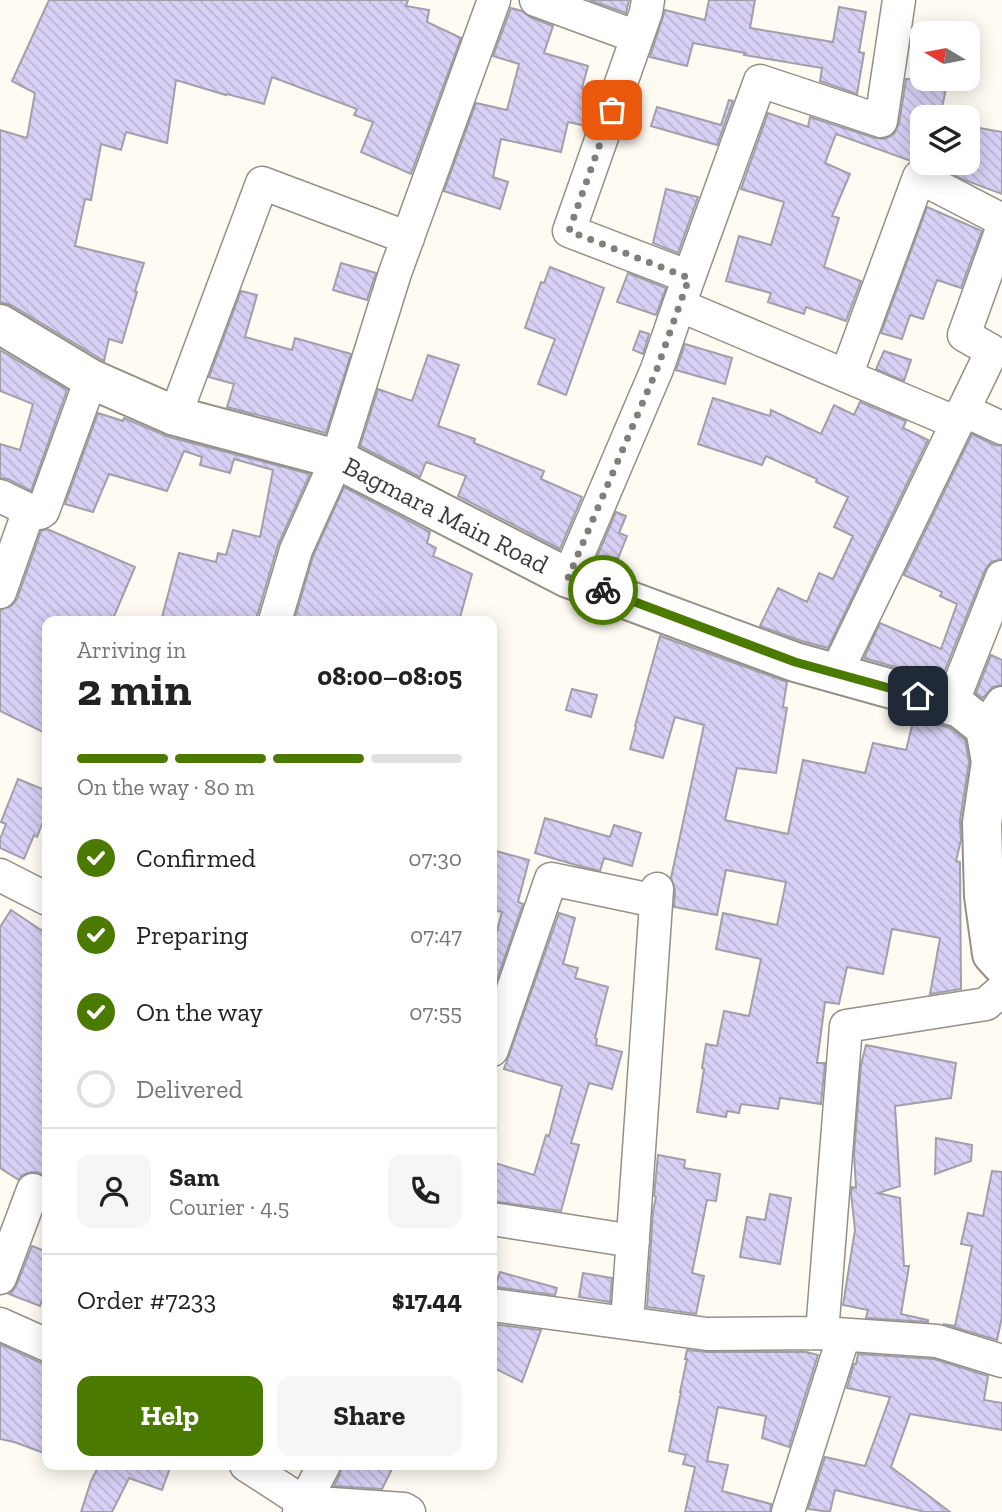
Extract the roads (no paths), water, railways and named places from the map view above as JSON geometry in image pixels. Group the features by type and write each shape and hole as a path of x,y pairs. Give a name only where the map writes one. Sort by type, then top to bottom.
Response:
{"street":[{"path":"276,616 296,550 337,458 395,273 494,0"},
{"path":"536,0 637,37"},
{"path":"648,0 569,231 846,376 960,417 1002,428"},
{"path":"568,578 657,369 760,81 881,121 899,0"},
{"path":"846,376 919,177 1002,220"},
{"path":"174,416 262,183 408,238"},
{"path":"836,673 992,351 964,335 1002,229"},
{"name":"Bagmara Main Road","path":"0,324 91,379 174,416 337,458 568,578 795,662 951,706 993,715 982,823 984,896 992,954 1002,965"},
{"path":"0,496 29,510 40,513 43,511 91,379"},
{"path":"0,592 29,510"},
{"path":"951,706 1002,577"},
{"path":"0,875 42,896"},
{"path":"497,1036 551,880 657,895 628,1323"},
{"path":"788,1512 833,1334 846,1026 986,1004 1002,990"},
{"path":"0,1278 33,1190"},
{"path":"497,1220 633,1241"},
{"path":"497,1307 707,1334 833,1334 937,1341 1002,1361"},
{"path":"0,1324 42,1343"},
{"path":"253,1470 301,1507 404,1509 409,1512"},
{"path":"301,1507 321,1470"}]}
